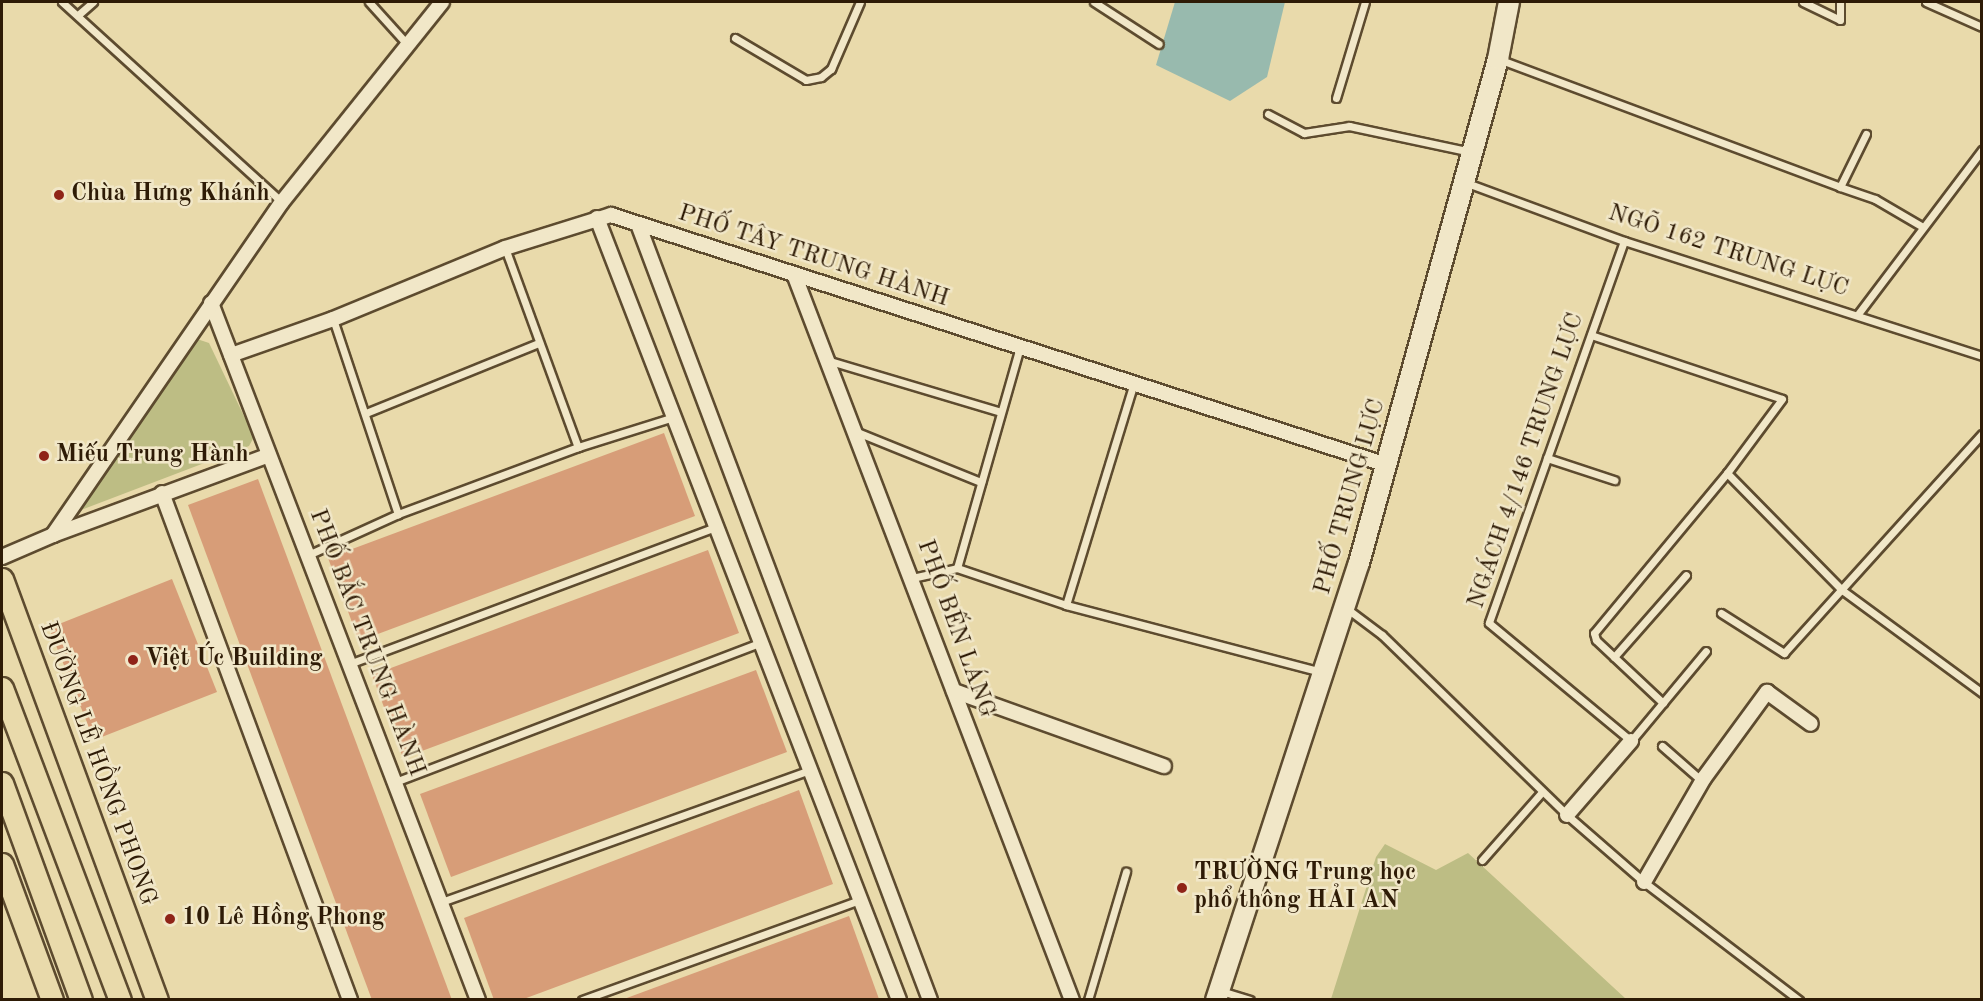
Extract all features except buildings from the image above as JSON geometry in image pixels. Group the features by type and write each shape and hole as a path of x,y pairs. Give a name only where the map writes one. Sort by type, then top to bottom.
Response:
{"main road":[{"name":"ĐƯỜNG LÊ HỒNG PHONG","path":"2,579 157,999"},
{"path":"2,688 120,999"},
{"path":"2,783 81,999"},
{"path":"2,864 52,999"}],"street":[{"path":"53,535 282,202 442,2"},
{"name":"PHỐ TRUNG LỰC","path":"1217,995 1346,608 1498,59 1509,2"},
{"name":"PHỐ TÂY TRUNG HÀNH","path":"231,355 333,319 505,248 611,215 1387,465"},
{"path":"597,218 898,999"},
{"path":"638,224 930,999"},
{"name":"PHỐ BẾN LÁNG","path":"794,274 830,361 1072,999"},
{"name":"PHỐ BẮC TRUNG HÀNH","path":"211,303 478,999"},
{"path":"2,557 162,493 269,455"},
{"path":"162,493 350,999"},
{"path":"954,692 1164,766"},
{"path":"1644,882 1702,780 1767,692 1811,724"},
{"path":"1567,815 1631,741"}],"lane":[{"path":"62,2 282,202"},
{"path":"78,15 93,2"},
{"path":"369,2 407,44"},
{"path":"735,38 806,80 820,77 831,69 860,2"},
{"path":"1094,2 1159,44"},
{"path":"1336,98 1365,2"},
{"path":"1803,2 1840,21 1840,2"},
{"path":"1926,2 1982,27"},
{"path":"1498,59 1875,199 1921,226"},
{"path":"1268,114 1304,133 1349,126 1471,152"},
{"path":"1840,187 1866,134"},
{"path":"1858,314 1921,226 1982,150"},
{"name":"NGÕ 162 TRUNG LỰC","path":"1464,182 1624,241 1858,314 1982,356"},
{"name":"NGÁCH 4/146 TRUNG LỰC","path":"1624,241 1489,623 1631,741"},
{"path":"505,248 578,447"},
{"path":"333,319 398,514"},
{"path":"1591,334 1782,399 1727,473 1598,625 1596,639 1663,703"},
{"path":"366,413 538,343"},
{"path":"957,567 1020,347"},
{"path":"830,361 1001,412"},
{"path":"1066,605 1134,383"},
{"path":"308,555 398,514 578,447 674,417"},
{"path":"857,432 981,482"},
{"path":"1720,613 1784,653 1982,434"},
{"path":"1547,458 1614,480"},
{"path":"1727,473 1842,590 1982,693"},
{"path":"349,664 716,527"},
{"path":"912,578 957,567 1066,605 1323,672"},
{"path":"1614,657 1686,575"},
{"path":"1346,608 1382,635 1541,793 1644,882 1799,999"},
{"path":"395,783 761,642"},
{"path":"1631,741 1706,651"},
{"path":"1662,746 1702,780"},
{"path":"441,902 810,770"},
{"path":"1482,860 1541,793"},
{"path":"1088,999 1126,872"},
{"path":"582,999 860,900"},
{"path":"1217,995 1250,999"}],"green space":[{"path":"194,338 209,343 254,437 249,446 81,510"},
{"path":"1385,844 1436,870 1468,853 1626,999 1331,999 1376,857"}],"water":[{"path":"1175,2 1285,2 1267,77 1230,101 1156,65"}],"place":[{"name":"Chùa Hưng Khánh","path":"59,195"},
{"name":"Miếu Trung Hành","path":"44,456"},
{"name":"Việt Úc Building","path":"133,660"},
{"name":"TRƯỜNG Trung học phổ thông HẢI AN","path":"1182,888"},
{"name":"10 Lê Hồng Phong","path":"170,919"}]}
